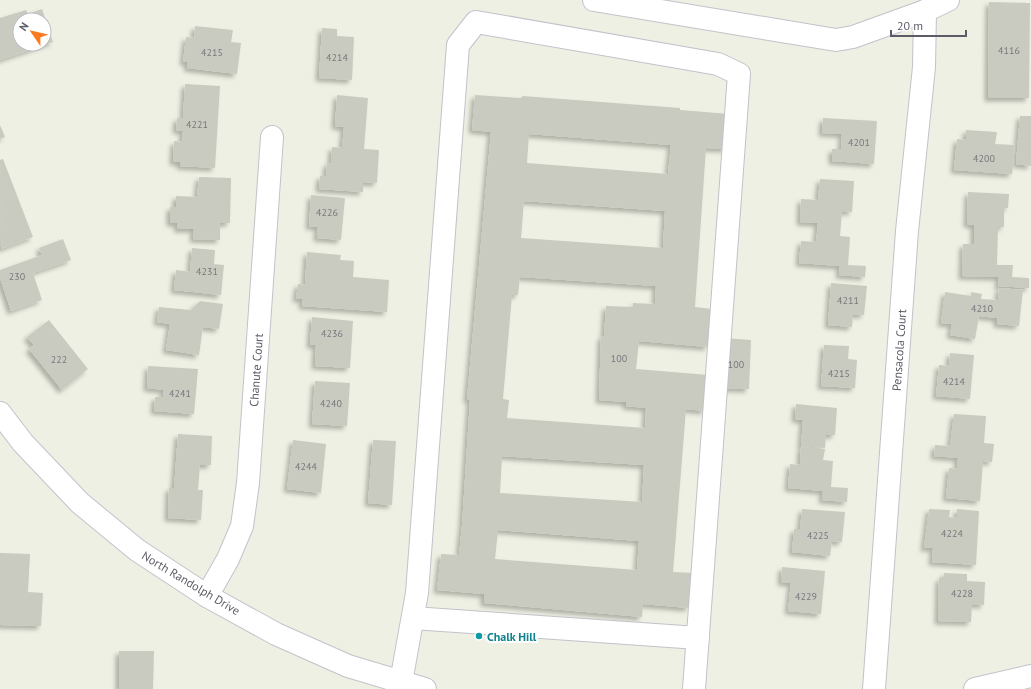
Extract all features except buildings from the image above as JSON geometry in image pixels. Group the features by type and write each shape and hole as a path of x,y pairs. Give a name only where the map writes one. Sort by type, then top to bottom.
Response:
{"street":[{"path":"594,0 836,40 854,37 925,11 948,0"},
{"name":"Pensacola Court","path":"874,689 907,231 924,68 925,11"},
{"path":"401,682 417,593 458,45 476,22 718,64 739,74 694,689"},
{"name":"Chanute Court","path":"207,596 228,559 242,526 248,483 272,137"},
{"name":"North Randolph Drive","path":"0,413 22,443 80,503 137,550 207,596 276,634 348,666 425,689"},
{"path":"413,618 698,638"},
{"path":"975,689 1031,676"}],"place":[{"name":"Chalk Hill","path":"479,636"}]}
